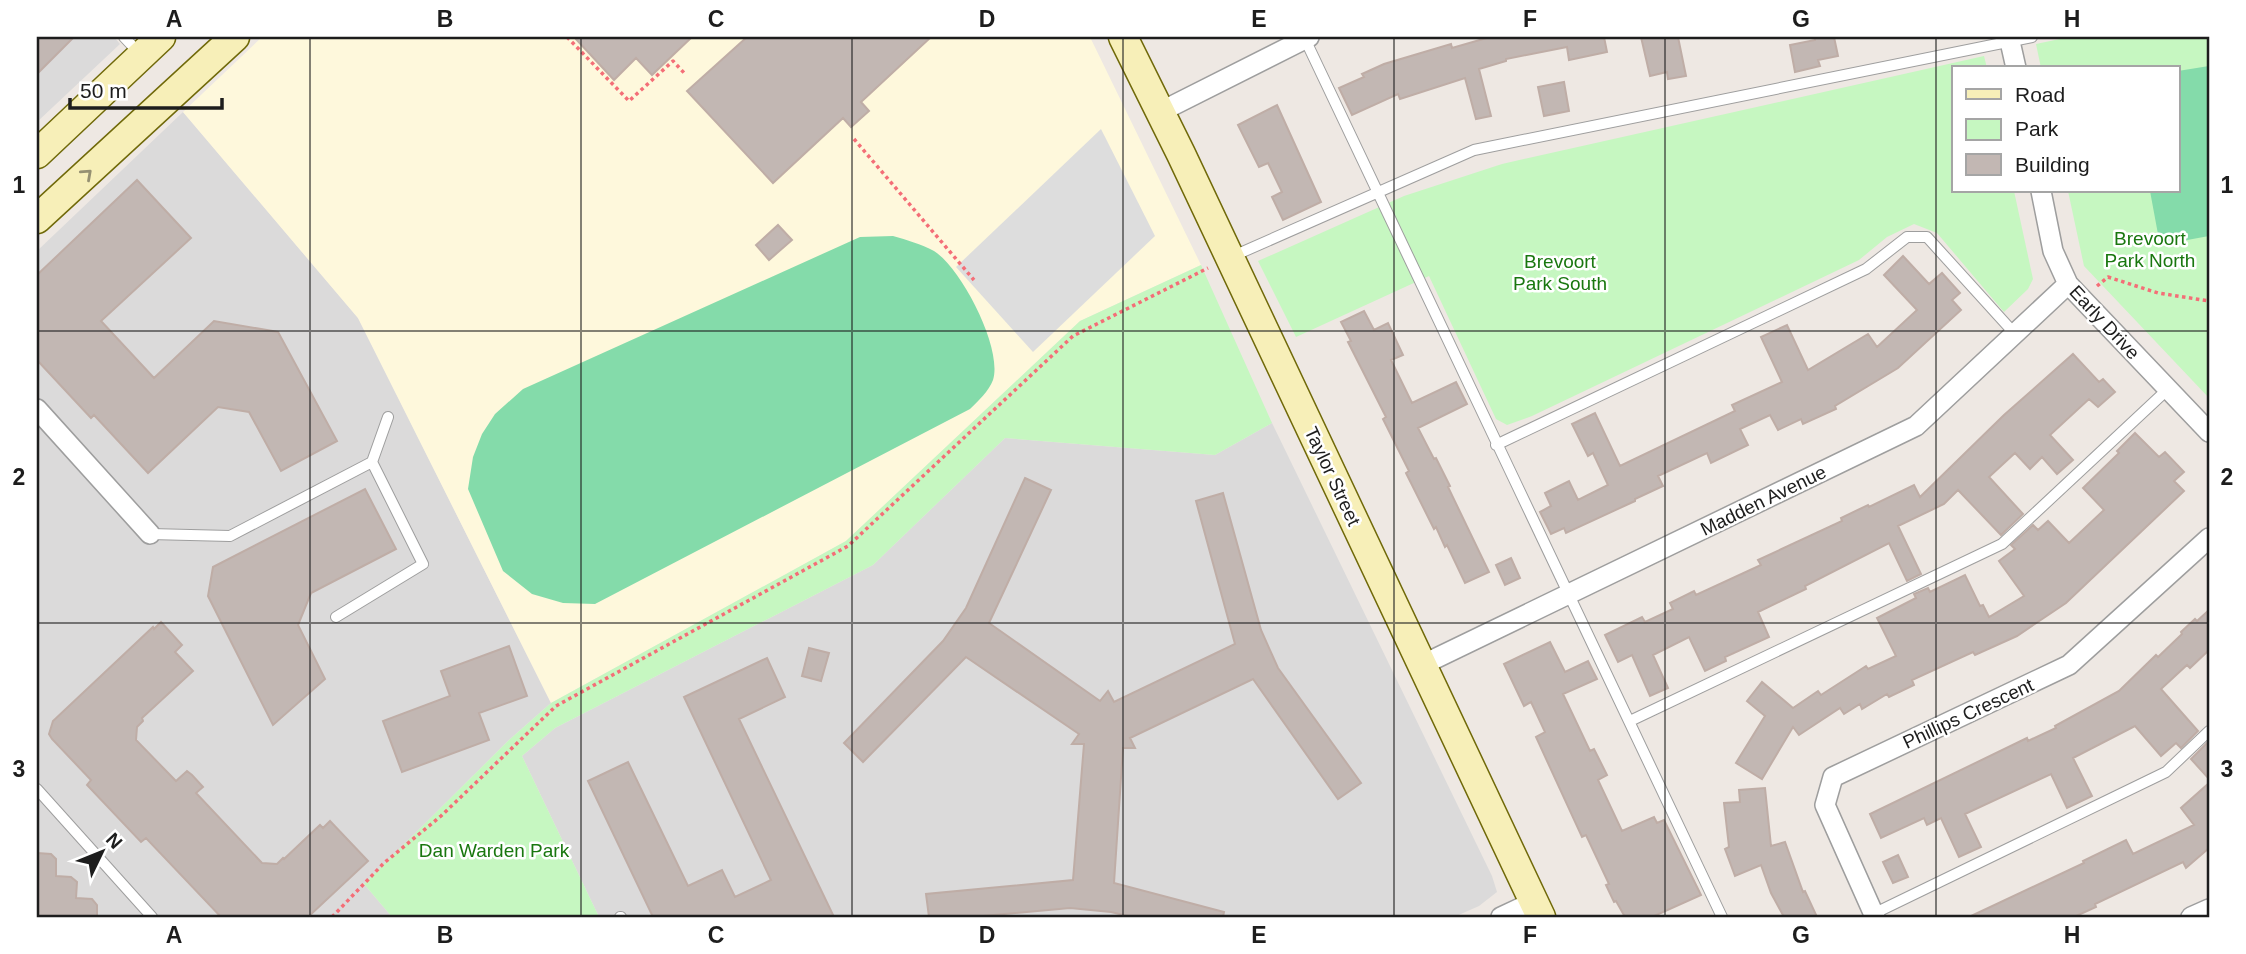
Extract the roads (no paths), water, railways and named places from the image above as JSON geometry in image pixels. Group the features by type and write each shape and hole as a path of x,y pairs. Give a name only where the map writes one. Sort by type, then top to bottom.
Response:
{"main road":[{"path":"37,219 235,37"},
{"name":"Taylor Street","path":"1123,37 1230,257 1537,910"},
{"path":"37,154 142,43"}],"street":[{"path":"1160,112 1306,37"},
{"path":"2009,39 2016,66"},
{"name":"Early Drive","path":"2041,192 2053,251 2068,284 2209,432"},
{"name":"Madden Avenue","path":"1422,665 1916,426 2068,284"},
{"path":"37,409 150,534"},
{"name":"Phillips Crescent","path":"1872,916 1825,805 1833,777 2069,665 2209,538"},
{"path":"2191,917 2209,909"},
{"path":"1500,917 1537,910"}],"lane":[{"path":"1306,37 1424,294 1570,592 1722,917"},
{"path":"1230,257 1474,150 2009,39 2032,37"},
{"path":"1496,445 1866,269 1907,237 1927,237 2015,334"},
{"path":"1630,721 2002,544 2168,388"},
{"path":"150,534 230,536 372,462 388,417"},
{"path":"336,617 423,564 372,462"},
{"path":"1872,916 2166,772 2209,731"},
{"path":"37,789 152,917"}],"park label":[{"name":"Brevoort Park North","path":"2150,249"},
{"name":"Brevoort Park South","path":"1560,272"},
{"name":"Dan Warden Park","path":"494,850"}]}
